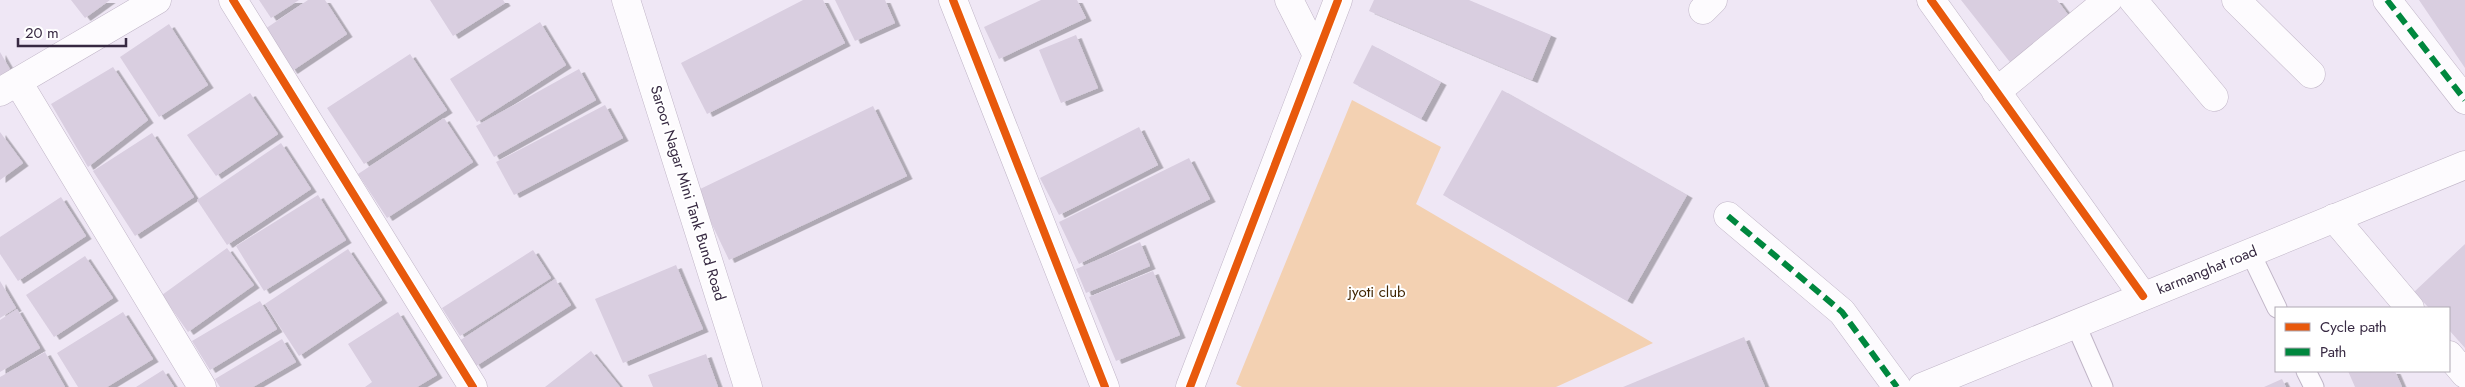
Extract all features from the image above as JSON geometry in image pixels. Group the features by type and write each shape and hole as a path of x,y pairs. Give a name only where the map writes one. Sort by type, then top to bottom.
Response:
{"street":[{"path":"157,0 9,87 202,387"},
{"path":"233,0 473,387"},
{"name":"Saroor Nagar Mini Tank Bund Road","path":"626,0 748,387"},
{"path":"953,0 1104,387"},
{"path":"1289,0 1317,55"},
{"path":"1190,387 1338,0"},
{"path":"1931,0 2143,296"},
{"path":"1996,92 2108,0"},
{"path":"2133,0 2214,97"},
{"path":"2236,0 2311,74"},
{"path":"2388,0 2465,100"},
{"name":"karmanghat road","path":"1934,385 2075,324 2465,165"},
{"path":"1728,216 1842,312 1897,387"},
{"path":"2334,218 2409,307"},
{"path":"2450,356 2465,374"}],"lane":[{"path":"2250,252 2277,307"},
{"path":"2075,324 2103,387"},
{"path":"2306,372 2314,387"}],"green space":[{"name":"jyoti club","path":"1352,100 1441,147 1416,204 1653,343 1556,387 1242,387 1236,384"}],"building":[{"path":"71,0 110,0 85,18"},
{"path":"259,0 299,0 271,18"},
{"path":"308,0 325,0 347,34 292,71 265,29"},
{"path":"430,0 503,0 505,3 453,36"},
{"path":"803,0 823,0 845,43 707,114 681,63"},
{"path":"835,0 885,0 895,23 855,41"},
{"path":"1041,0 1077,0 1086,18 999,59 984,27"},
{"path":"1374,0 1469,0 1551,35 1532,80 1369,11"},
{"path":"1961,0 2057,0 2072,20 2013,66"},
{"path":"2419,0 2465,0 2465,68"},
{"path":"540,22 566,65 477,122 450,79"},
{"path":"169,24 208,85 159,117 120,57"},
{"path":"1076,35 1098,88 1061,103 1039,50"},
{"path":"1372,45 1441,82 1421,119 1353,83"},
{"path":"0,52 11,71 0,77"},
{"path":"410,54 447,110 364,164 327,108"},
{"path":"113,67 148,120 88,167 51,104"},
{"path":"579,69 596,100 494,157 476,126"},
{"path":"1502,90 1687,195 1627,301 1443,195"},
{"path":"250,93 278,134 216,176 187,135"},
{"path":"605,105 623,138 514,195 496,162"},
{"path":"873,106 907,176 729,260 696,191"},
{"path":"444,118 473,162 387,218 358,174"},
{"path":"1139,127 1158,165 1059,215 1040,178"},
{"path":"0,132 23,163 0,180"},
{"path":"152,133 194,197 135,236 93,171"},
{"path":"281,143 311,189 227,245 197,200"},
{"path":"1189,158 1210,199 1079,264 1059,222"},
{"path":"318,195 346,240 264,291 236,246"},
{"path":"61,197 86,236 18,281 0,254 0,237"},
{"path":"1140,242 1150,266 1086,293 1076,269"},
{"path":"2465,244 2465,348 2450,331 2450,307 2428,307 2414,292"},
{"path":"227,248 254,285 188,332 162,295"},
{"path":"348,249 382,300 299,356 265,304"},
{"path":"533,250 551,278 460,336 442,308"},
{"path":"85,256 113,298 54,337 26,295"},
{"path":"676,265 703,329 623,363 595,299"},
{"path":"1153,271 1180,335 1116,361 1089,297"},
{"path":"555,279 571,305 476,366 459,341"},
{"path":"0,281 16,308 0,318"},
{"path":"260,301 277,329 210,370 192,341"},
{"path":"17,309 40,348 0,372 0,320"},
{"path":"123,312 153,359 107,387 78,387 57,353"},
{"path":"398,312 437,375 417,387 365,387 372,382 348,344"},
{"path":"1744,337 1765,387 1623,387"},
{"path":"282,339 296,362 253,387 220,387 215,379"},
{"path":"591,351 620,387 545,387"},
{"path":"45,352 65,387 0,387 0,377"},
{"path":"706,354 718,387 653,387 648,375"},
{"path":"163,370 174,387 136,387"},
{"path":"2348,372 2395,372 2402,387 2355,387"},
{"path":"2282,379 2286,387 2264,387"}],"marked path":[{"path":"2387,0 2465,100"},
{"path":"1728,216 1842,312 1897,387"}],"cycle path":[{"path":"233,0 473,387"},
{"path":"953,0 1105,387"},
{"path":"1190,387 1338,0"},
{"path":"1931,0 2143,296"}]}
